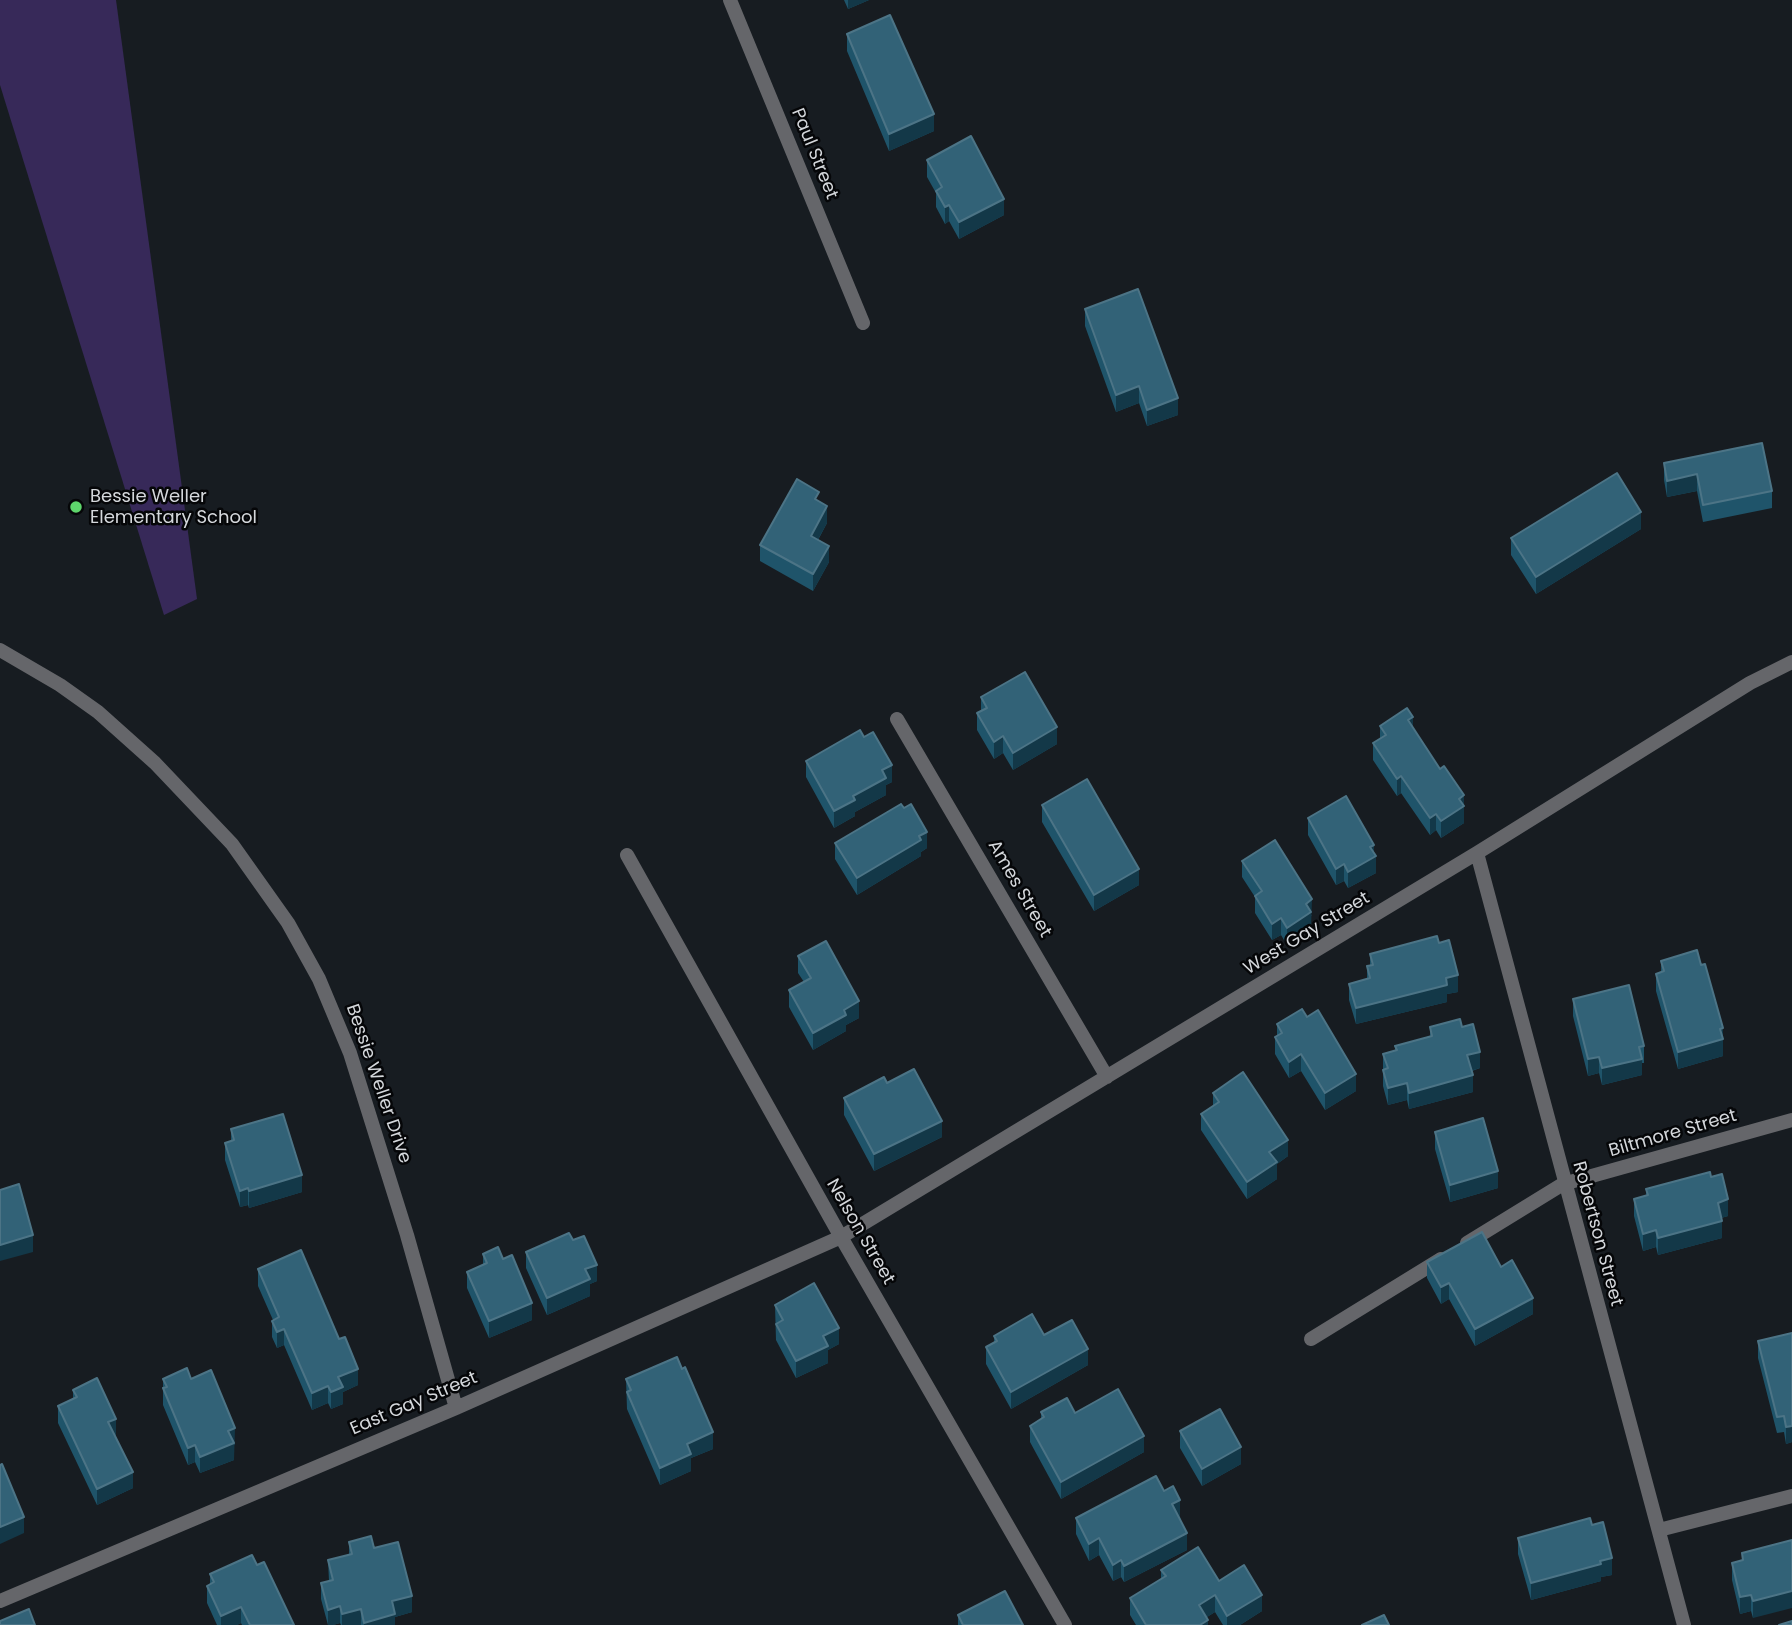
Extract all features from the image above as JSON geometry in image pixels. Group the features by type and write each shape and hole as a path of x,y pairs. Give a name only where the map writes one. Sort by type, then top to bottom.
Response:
{"street":[{"name":"Paul Street","path":"730,0 863,323"},
{"name":"Bessie Weller Drive","path":"0,650 60,685 98,712 155,763 232,844 288,923 318,979 350,1052 407,1235 456,1408"},
{"name":"West Gay Street","path":"841,1237 1477,853 1750,683 1792,662"},
{"name":"Ames Street","path":"897,719 1107,1077"},
{"name":"Robertson Street","path":"1477,853 1563,1184 1684,1625"},
{"name":"Nelson Street","path":"627,855 841,1237 1065,1625"},
{"name":"Biltmore Street","path":"1311,1339 1563,1184 1792,1120"},
{"name":"East Gay Street","path":"0,1601 456,1408 841,1237"},
{"path":"1659,1530 1792,1496"}],"shaded area":[{"path":"0,0 116,0 197,599 164,615 0,85"}],"building":[{"path":"890,15 934,114 889,134 847,34"},
{"path":"971,136 1004,199 959,222 949,205 945,207 936,191 942,187 927,160"},
{"path":"1138,289 1178,398 1147,410 1139,386 1116,395 1085,309"},
{"path":"1762,443 1772,491 1703,505 1697,474 1667,481 1664,463"},
{"path":"1617,473 1641,512 1536,577 1511,538"},
{"path":"797,479 819,492 815,499 827,506 811,536 829,546 813,574 760,545"},
{"path":"1025,672 1057,727 1013,753 1003,736 994,742 977,713 987,708 981,697"},
{"path":"1407,708 1413,717 1408,720 1440,769 1444,766 1464,795 1459,799 1464,806 1441,821 1436,814 1430,818 1401,776 1397,779 1373,743 1386,735 1380,726"},
{"path":"860,730 864,737 873,732 892,765 882,770 886,778 853,796 855,800 834,811 806,761"},
{"path":"1087,779 1139,869 1094,895 1042,805"},
{"path":"1346,796 1374,845 1370,847 1376,856 1348,872 1344,864 1336,869 1308,818"},
{"path":"901,804 904,808 911,804 927,832 919,836 921,840 857,878 835,843"},
{"path":"1275,840 1312,899 1306,904 1311,912 1287,928 1281,918 1272,924 1255,896 1262,891 1242,861"},
{"path":"1437,936 1439,943 1449,940 1458,975 1446,978 1447,985 1356,1008 1349,984 1370,978 1367,966 1373,965 1370,954"},
{"path":"826,941 859,1001 844,1010 846,1015 813,1033 789,990 811,978 798,956"},
{"path":"1697,950 1701,965 1705,964 1723,1028 1720,1029 1723,1039 1678,1052 1656,974 1664,971 1661,961"},
{"path":"1629,985 1644,1046 1639,1047 1642,1059 1602,1068 1599,1057 1588,1059 1573,999"},
{"path":"1302,1009 1307,1017 1318,1010 1356,1074 1325,1093 1301,1054 1289,1062 1275,1037 1282,1033 1277,1024"},
{"path":"1460,1019 1462,1027 1473,1024 1480,1052 1467,1055 1473,1075 1409,1093 1407,1083 1388,1088 1383,1070 1388,1068 1383,1054 1397,1050 1395,1046 1432,1036 1430,1027"},
{"path":"914,1069 942,1121 874,1154 844,1098 884,1077 887,1083"},
{"path":"1243,1072 1288,1140 1269,1152 1277,1162 1247,1182 1201,1114 1219,1102 1213,1093"},
{"path":"283,1114 302,1175 249,1191 248,1188 240,1191 225,1143 234,1140 231,1129"},
{"path":"1483,1118 1498,1171 1450,1185 1435,1132"},
{"path":"1710,1172 1711,1177 1722,1174 1728,1199 1718,1203 1722,1221 1658,1238 1656,1230 1643,1234 1634,1199 1648,1195 1646,1189"},
{"path":"19,1184 33,1235 0,1245 0,1190"},
{"path":"1482,1232 1501,1267 1512,1260 1533,1298 1475,1329 1449,1283 1441,1287 1427,1262"},
{"path":"569,1233 573,1240 584,1236 597,1265 585,1269 590,1279 547,1298 526,1252"},
{"path":"498,1247 503,1259 512,1255 532,1303 489,1321 467,1272 487,1263 483,1254"},
{"path":"301,1250 339,1339 345,1337 358,1369 338,1377 343,1387 331,1392 328,1386 312,1393 284,1329 277,1332 272,1321 279,1317 258,1269"},
{"path":"814,1283 839,1328 823,1336 828,1346 796,1361 776,1324 783,1320 775,1305"},
{"path":"1032,1314 1044,1335 1072,1320 1088,1349 1011,1392 986,1347 997,1341 994,1336"},
{"path":"1792,1333 1792,1426 1786,1427 1784,1416 1777,1417 1758,1341"},
{"path":"677,1357 682,1369 685,1367 713,1432 687,1444 691,1454 660,1468 627,1392 631,1390 626,1379"},
{"path":"187,1368 191,1379 211,1370 235,1428 228,1431 234,1443 200,1457 195,1445 188,1448 163,1388 167,1387 163,1379"},
{"path":"97,1378 116,1419 108,1422 133,1472 97,1489 58,1406 77,1397 73,1390"},
{"path":"1118,1389 1144,1436 1061,1482 1030,1426 1044,1417 1041,1412 1067,1398 1075,1413"},
{"path":"1220,1409 1241,1447 1202,1469 1180,1431"},
{"path":"2,1464 24,1517 0,1527 0,1465"},
{"path":"1156,1476 1164,1491 1173,1486 1180,1500 1172,1504 1187,1533 1124,1566 1121,1560 1113,1565 1099,1538 1089,1544 1076,1518"},
{"path":"1590,1518 1592,1525 1603,1522 1612,1558 1600,1561 1601,1564 1531,1583 1518,1538"},
{"path":"371,1536 374,1548 398,1542 412,1596 392,1601 395,1614 364,1623 361,1609 342,1614 340,1606 328,1610 321,1583 333,1580 328,1560 352,1554 349,1542"},
{"path":"1792,1540 1792,1591 1753,1601 1751,1595 1740,1597 1732,1563 1743,1560 1742,1553"},
{"path":"1198,1547 1219,1581 1244,1565 1262,1595 1227,1616 1215,1595 1199,1605 1208,1620 1200,1625 1146,1625 1130,1598 1166,1576 1161,1570"},
{"path":"252,1555 257,1565 264,1562 294,1625 250,1625 241,1607 221,1616 207,1586 214,1582 210,1574"},
{"path":"1005,1591 1023,1625 963,1625 958,1615"},
{"path":"29,1609 35,1625 0,1625 0,1621"},
{"path":"1384,1615 1389,1625 1362,1625"}],"place":[{"name":"Bessie Weller Elementary School","path":"76,507"}]}
